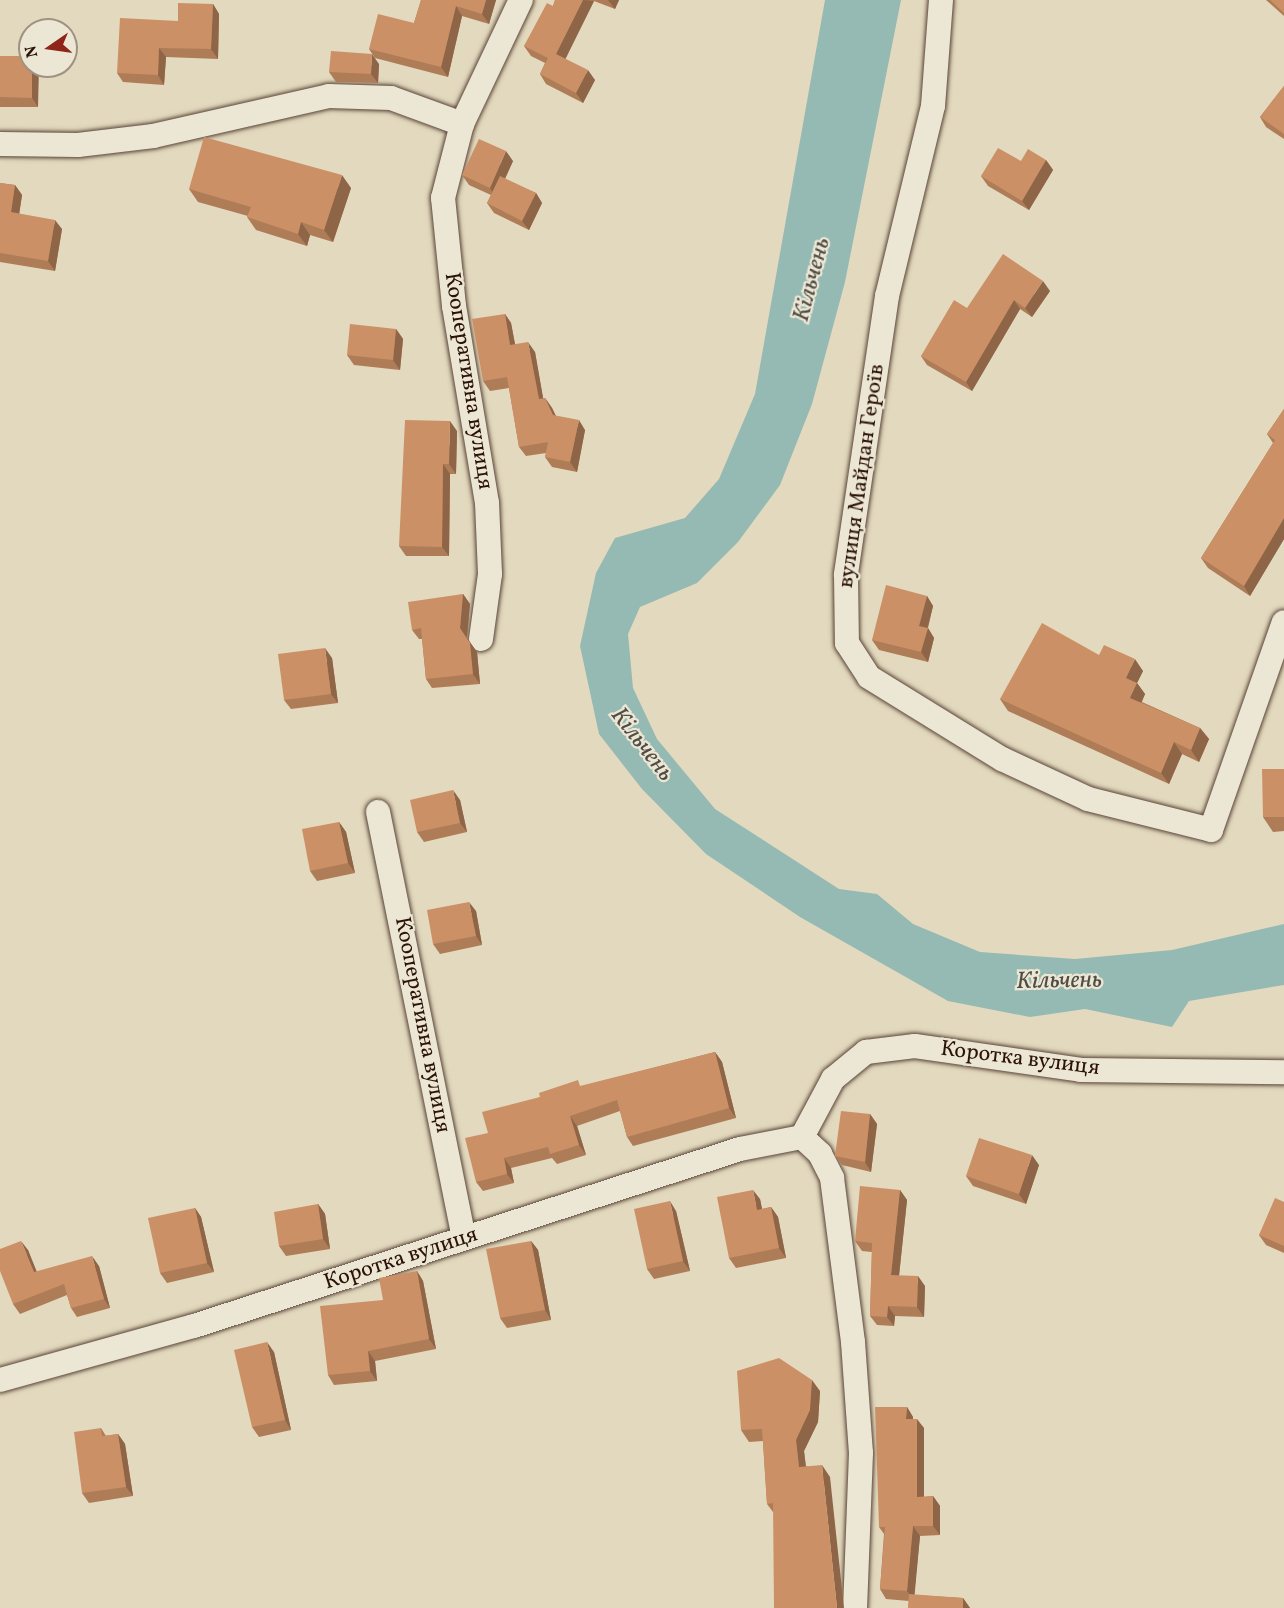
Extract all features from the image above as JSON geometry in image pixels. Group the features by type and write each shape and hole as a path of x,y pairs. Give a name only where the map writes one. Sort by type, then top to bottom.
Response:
{"street":[{"name":"Кооперативна вулиця","path":"481,639 490,574 487,503 454,306 443,198 462,124 521,0"},
{"name":"вулиця Майдан Героїв","path":"941,0 933,106 887,296 848,564 847,643 869,677 1002,759 1088,799 1211,830 1284,622"},
{"path":"0,144 78,145 153,136 329,96 391,98 462,124"},
{"name":"Кооперативна вулиця","path":"378,812 464,1239"},
{"name":"Коротка вулиця","path":"0,1380 194,1326 740,1149 802,1137 833,1079 867,1052 915,1046 1081,1070 1284,1072"},
{"path":"802,1137 820,1154 832,1179 853,1342 861,1453 855,1608"}],"water":[{"name":"Кільчень","path":"825,0 901,0 845,282 812,404 780,485 738,542 697,583 640,607 628,634 633,688 657,739 715,809 839,889 877,894 913,924 980,952 1075,959 1172,950 1284,924 1284,985 1189,1001 1172,1027 1085,1009 1030,1017 948,1001 800,917 706,854 642,789 599,734 580,646 596,573 615,538 685,518 719,479 755,394"}],"building":[{"path":"421,0 486,0 482,14 456,6 441,67 369,49 378,14 414,23"},
{"path":"555,0 583,0 556,54 588,70 576,93 540,74 548,58 524,46 547,3 553,6"},
{"path":"1270,0 1284,0 1284,13"},
{"path":"178,3 213,4 211,49 159,48 158,75 117,73 120,18 178,21"},
{"path":"331,51 372,54 371,74 329,72"},
{"path":"0,56 18,56 18,78 32,78 32,98 0,97"},
{"path":"1284,86 1284,134 1260,117"},
{"path":"204,137 342,175 324,230 301,222 298,234 247,217 251,207 189,189"},
{"path":"479,139 506,151 490,188 462,175"},
{"path":"998,148 1021,161 1028,149 1046,160 1022,201 981,176"},
{"path":"500,176 536,193 522,221 487,203"},
{"path":"0,183 15,185 11,212 55,220 48,261 0,253"},
{"path":"1003,254 1043,281 1025,308 1014,300 966,382 921,356 954,300 967,308"},
{"path":"505,314 510,345 528,342 539,399 545,398 553,415 579,420 570,462 545,457 548,442 519,447 507,377 483,381 472,319"},
{"path":"350,324 396,329 393,360 347,355"},
{"path":"1284,409 1284,518 1244,586 1201,558 1275,440 1267,434"},
{"path":"405,420 450,421 449,464 443,464 442,547 399,546"},
{"path":"886,585 927,596 919,626 928,628 921,652 872,640"},
{"path":"463,594 460,628 470,643 473,674 426,679 421,628 412,630 408,602"},
{"path":"1042,623 1099,655 1104,645 1135,659 1126,678 1137,683 1130,698 1200,728 1191,750 1174,742 1161,773 1000,699"},
{"path":"325,648 331,694 284,700 278,654"},
{"path":"1262,769 1284,769 1284,817 1263,817"},
{"path":"453,790 460,823 417,832 410,800"},
{"path":"339,822 348,863 310,871 302,829"},
{"path":"469,902 476,936 433,944 427,910"},
{"path":"715,1052 729,1108 627,1137 617,1100 570,1116 579,1145 550,1154 548,1147 504,1158 507,1174 476,1182 465,1138 488,1133 482,1112 540,1097 539,1093 578,1080 580,1086"},
{"path":"841,1111 870,1114 865,1162 835,1156"},
{"path":"979,1138 1032,1155 1019,1194 966,1176"},
{"path":"860,1186 900,1190 891,1275 918,1276 917,1307 888,1306 887,1317 870,1316 872,1243 855,1241"},
{"path":"753,1190 757,1210 771,1207 779,1248 729,1258 717,1197"},
{"path":"1275,1198 1284,1202 1284,1246 1259,1235"},
{"path":"670,1201 683,1261 647,1269 634,1209"},
{"path":"318,1204 323,1239 279,1246 274,1212"},
{"path":"195,1208 207,1263 160,1273 148,1218"},
{"path":"21,1241 34,1272 92,1256 104,1299 71,1308 64,1284 13,1304 0,1271 0,1249"},
{"path":"531,1241 545,1310 500,1318 486,1249"},
{"path":"417,1271 429,1339 368,1351 370,1371 328,1375 320,1306 383,1300 379,1278"},
{"path":"267,1342 285,1420 252,1427 234,1350"},
{"path":"779,1358 812,1380 810,1410 796,1440 799,1467 822,1465 837,1608 774,1608 773,1503 767,1504 762,1429 741,1430 737,1371"},
{"path":"875,1407 907,1407 906,1419 917,1419 917,1497 933,1496 933,1526 913,1526 907,1591 880,1589 885,1527 879,1527"},
{"path":"101,1428 102,1436 118,1434 126,1487 82,1493 74,1432"},
{"path":"909,1594 963,1598 963,1608 908,1608"}]}
